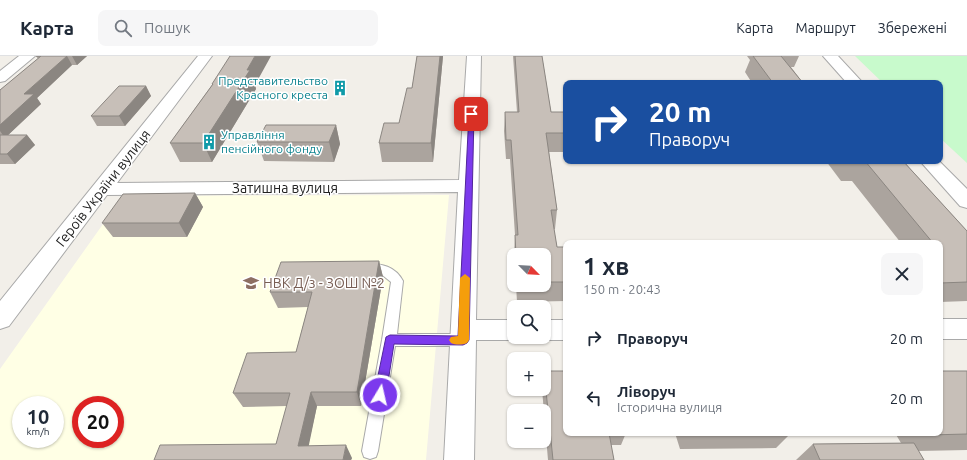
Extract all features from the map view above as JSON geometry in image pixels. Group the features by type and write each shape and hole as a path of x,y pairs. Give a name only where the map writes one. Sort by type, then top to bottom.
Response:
{"street":[{"path":"0,78 28,56"},
{"name":"Героїв України вулиця","path":"0,319 103,189 205,56"},
{"path":"459,460 474,56"},
{"path":"830,56 852,80"},
{"path":"932,164 967,201"},
{"name":"Затишна вулиця","path":"103,189 468,186"},
{"path":"943,329 967,329"},
{"path":"551,330 563,330"},
{"path":"464,335 507,331"}],"lane":[{"path":"356,268 378,268 386,270 394,275 397,281 390,340 370,451"},
{"path":"390,340 464,335"}],"shaded area":[{"name":"НВК Д/з - ЗОШ №2","path":"449,195 426,460 0,460 0,369 123,196"}],"green space":[{"path":"855,56 967,56 967,163 943,141 943,80 880,80"}],"building":[{"path":"41,56 67,56 24,94 34,94 0,125 0,90"},
{"path":"230,56 255,56 247,70 250,70 203,143 170,143 213,84"},
{"path":"417,56 440,56 431,143 379,143 384,123 399,123 407,88 412,88"},
{"path":"515,56 542,56 551,112 563,112 563,133 546,133 557,210 551,210 557,247 563,247 563,282 551,282 551,248 516,248 515,235 518,235 511,140 506,140 505,112 519,112"},
{"path":"753,56 781,56 801,80 771,80"},
{"path":"119,86 146,86 119,116 91,116"},
{"path":"266,125 336,125 329,142 257,142"},
{"path":"0,135 27,135 7,154 0,154"},
{"path":"867,164 906,164 967,231 967,282 943,283 943,240 931,240"},
{"path":"195,193 179,223 102,223 123,194"},
{"path":"379,261 357,392 311,392 298,446 346,445 343,460 154,460 160,445 276,444 290,393 233,393 247,353 296,352 312,292 270,292 281,262"},
{"path":"551,371 563,371 563,436 610,436 614,460 553,460 551,440 551,404 547,404 547,396 551,396"},
{"path":"943,371 967,371 967,434 943,435"},
{"path":"914,443 924,460 820,460 813,444"}],"slow traffic":[{"path":"455,340 463,340 465,278"}],"place":[{"name":"Представительство Красного креста","path":"340,88"},
{"name":"Управління пенсійного фонду","path":"209,142"},
{"name":"НВК Д/з - ЗОШ №2","path":"251,283"}],"route":[{"path":"380,395 390,340 463,340 471,114"}]}
